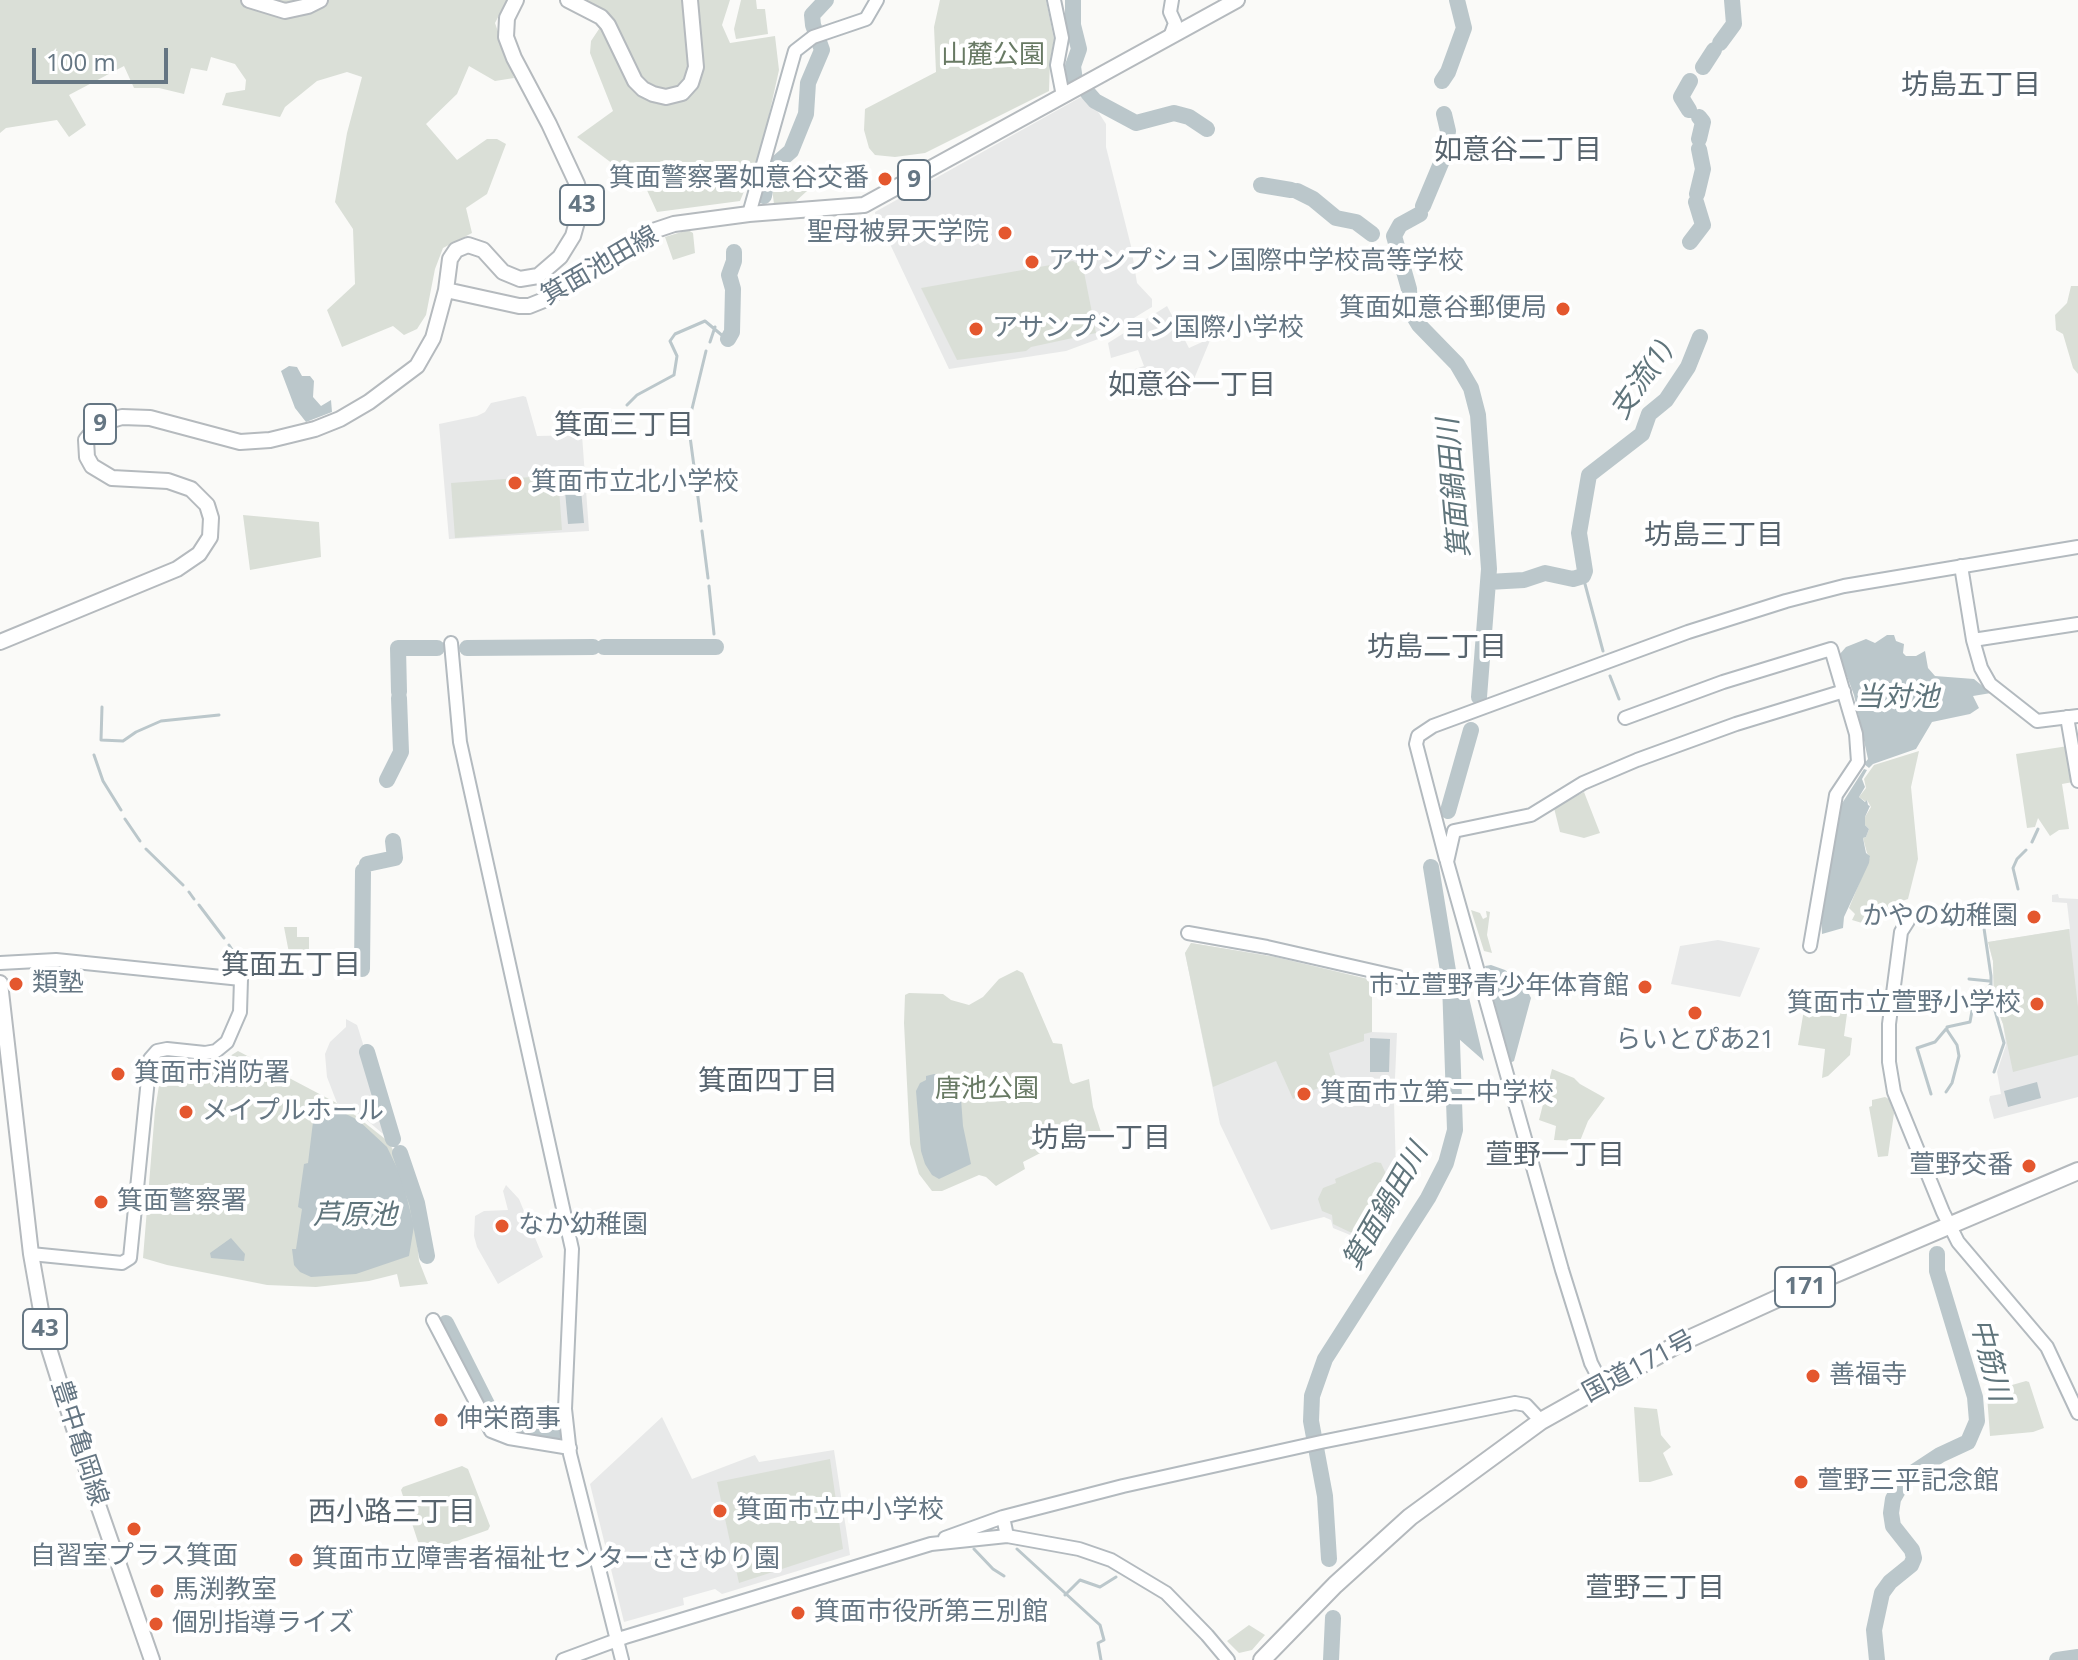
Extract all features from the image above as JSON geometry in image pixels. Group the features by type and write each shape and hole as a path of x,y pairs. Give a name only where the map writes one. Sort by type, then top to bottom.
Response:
{"highway":[{"name":"国道171号","path":"1262,1660 1335,1585 1410,1517 1541,1421 1693,1338 2078,1171"}],"main road":[{"path":"249,0 285,11 320,0"},
{"name":"43","path":"446,290 450,259 456,250 474,246 483,250 503,272 515,278 528,279 538,276 560,257 579,220 582,204 577,184 506,37 507,18 516,0"},
{"path":"568,0 601,17 608,25 635,81 653,94 666,97 682,93 691,83 696,67 690,0"},
{"name":"箕面池田線","path":"446,290 529,306 544,300 647,233 695,220 864,205 1237,0"},
{"name":"9","path":"0,642 177,569 199,554 210,537 211,518 207,505 191,489 168,481 112,478 92,466 87,457 86,440 99,424 122,417 150,418 240,442 293,435 340,419 369,402 417,366 433,338 446,290"},
{"name":"豊中亀岡線","path":"0,983 31,1254 46,1339 152,1660"}],"street":[{"path":"749,214 789,63 795,51 803,43 866,19 877,0"},
{"path":"1054,0 1062,38 1057,65 1063,96"},
{"path":"1170,37 1175,23 1170,12 1172,0"},
{"path":"1603,1386 1591,1363 1562,1270 1447,862 1416,744 1418,736 1425,730 1688,632 1786,601 1844,586 2078,547"},
{"path":"1961,566 1973,640 1981,668 1990,684 2037,721 2073,716 2078,781"},
{"path":"1973,640 2078,624"},
{"path":"451,643 460,742 572,1249 565,1409 570,1448 622,1660"},
{"path":"1625,718 1723,682 1831,649 1856,734 1858,762 1853,774 1836,795 1810,946"},
{"path":"1447,862 1454,831 1531,815 1583,783 1637,760 1736,724 1844,691"},
{"path":"1908,921 1899,941 1889,1024 1889,1062 1896,1097 1958,1242 2047,1347 2078,1413"},
{"path":"1188,933 1267,947 1399,977"},
{"path":"0,963 56,960 241,979 240,1012 227,1042 216,1051 205,1053 167,1049 157,1051 150,1059 130,1258 122,1263 31,1254"},
{"path":"433,1320 491,1431 509,1438 570,1448"},
{"path":"563,1660 616,1640 931,1544 970,1527 1123,1486 1515,1403 1526,1405 1541,1421"},
{"path":"1003,1517 1007,1536"},
{"path":"931,1544 1007,1536 1079,1549 1111,1560 1166,1593 1228,1660"}],"shaded area":[{"name":"聖母被昇天学院","path":"1081,97 1093,104 1106,124 1106,147 1137,283 1152,299 1152,307 1101,338 1066,351 949,369 890,244 876,222 875,212"},
{"path":"1167,306 1189,348 1211,338 1194,379 1138,398 1132,370 1144,366 1138,350 1111,358 1108,343"},
{"name":"箕面市立北小学校","path":"526,397 537,436 582,435 589,531 449,539 439,424 477,416 485,412 491,403"},
{"name":"箕面市立萱野小学校","path":"2058,894 2059,898 2078,899 2078,1097 1994,1119 1989,1100 1990,1096 2001,1094 1997,1072 2006,1045 2003,1024 1994,1001 1993,961 1988,942 2070,929 2067,903 2052,902 2052,895"},
{"path":"1718,940 1760,948 1740,997 1671,984 1680,946"},
{"name":"箕面市立第二中学校","path":"1191,943 1275,957 1372,980 1372,1032 1397,1033 1394,1101 1396,1172 1390,1195 1360,1239 1333,1228 1331,1220 1324,1217 1271,1230 1220,1124 1185,953"},
{"path":"346,1019 357,1025 392,1137 389,1139 363,1117 337,1103 327,1077 325,1054 330,1042 346,1027"},
{"name":"なか幼稚園","path":"506,1185 519,1199 543,1257 498,1284 477,1247 475,1216 484,1211 508,1210 503,1191"},
{"name":"箕面市立中小学校","path":"662,1417 692,1479 755,1455 759,1462 834,1450 850,1555 722,1594 715,1589 683,1598 684,1605 624,1622 590,1484"}],"green space":[{"path":"0,0 507,0 495,23 514,78 495,81 469,66 457,94 426,124 457,160 487,139 497,139 506,144 487,194 466,208 472,233 443,248 435,269 426,315 417,329 404,335 393,326 342,347 327,310 355,284 353,229 335,202 347,133 362,77 347,72 317,81 285,107 280,117 222,105 226,93 245,90 246,80 235,64 211,57 207,71 191,68 184,94 159,88 134,88 124,66 69,95 86,125 69,137 57,120 6,128 0,133"},
{"path":"579,0 730,0 722,25 730,43 775,36 779,70 761,151 740,201 657,212 640,175 613,164 577,137 613,111 590,53 591,41 601,26"},
{"path":"741,0 756,0 757,9 765,9 768,34 736,39 734,29"},
{"name":"山麓公園","path":"940,0 1046,0 1054,39 1049,91 925,153 895,157 875,155 869,148 864,130 865,109 936,72 934,27"},
{"path":"789,170 805,183 807,191 796,201 774,204 770,173"},
{"path":"688,230 693,233 695,253 673,260 665,237"},
{"path":"1073,261 1083,267 1096,333 1031,347 1026,351 957,360 921,288"},
{"path":"2071,286 2078,286 2078,374 2073,368 2063,334 2056,330 2055,315 2067,303"},
{"path":"558,475 562,530 455,538 451,483"},
{"path":"243,515 319,522 321,557 250,570"},
{"path":"2068,746 2073,782 2062,784 2069,829 2059,830 2050,836 2038,818 2035,827 2027,828 2016,754"},
{"path":"1919,751 1911,787 1918,859 1908,899 1899,902 1892,912 1862,923 1852,920 1855,914 1849,908 1870,857 1863,838 1869,829 1865,825 1865,817 1871,807 1867,800 1859,797 1866,788 1864,779 1874,765"},
{"path":"1584,792 1600,833 1584,838 1560,832 1554,808"},
{"path":"1471,910 1480,913 1483,919 1487,917 1486,911 1490,912 1487,935 1492,953 1484,951"},
{"path":"284,927 297,927 297,937 309,937 309,952 289,953"},
{"name":"箕面市立萱野小学校","path":"2069,929 2078,1007 2078,1055 2013,1072 2003,1024 1994,1001 1993,961 1988,942"},
{"path":"1191,943 1275,957 1372,980 1372,1032 1364,1034 1364,1041 1329,1053 1337,1080 1293,1099 1276,1061 1213,1087 1185,953"},
{"name":"唐池公園","path":"1017,970 1023,973 1053,1043 1062,1044 1070,1082 1073,1084 1089,1079 1101,1132 1052,1147 1023,1162 1025,1169 996,1186 979,1175 942,1191 932,1191 919,1174 910,1144 905,995 943,994 951,1000 969,1005 983,997 999,979"},
{"path":"1806,998 1838,1002 1849,999 1844,1036 1852,1038 1850,1055 1822,1078 1825,1049 1798,1045"},
{"path":"238,1051 346,1108 389,1142 404,1172 414,1210 419,1261 428,1284 400,1287 397,1274 369,1281 316,1287 267,1285 143,1258 155,1110 163,1061 217,1064"},
{"path":"1552,1069 1574,1078 1605,1098 1588,1121 1580,1141 1554,1140 1556,1126 1539,1120"},
{"path":"1889,1099 1894,1113 1888,1156 1878,1157 1869,1107 1872,1100"},
{"path":"1375,1162 1381,1163 1391,1185 1356,1235 1333,1224 1332,1215 1322,1211 1318,1199 1323,1188 1336,1183 1335,1179"},
{"path":"2029,1382 2044,1428 1990,1436 1987,1395 1991,1391"},
{"path":"1634,1407 1657,1409 1661,1435 1671,1447 1663,1453 1673,1475 1639,1482"},
{"path":"830,1459 843,1549 739,1583 717,1482"},
{"path":"462,1466 468,1469 490,1526 488,1530 426,1552 421,1551 401,1490"},
{"path":"1249,1625 1265,1635 1252,1650 1239,1653 1227,1641"}],"water":[{"path":"289,366 297,367 302,376 310,376 314,381 313,397 321,406 331,400 332,412 306,422 295,408 281,371"},
{"path":"581,490 584,523 568,524 565,491"},
{"name":"当対池","path":"1887,635 1894,635 1896,641 1904,644 1903,653 1906,656 1916,656 1925,651 1928,668 1935,676 1974,679 1991,693 1973,696 1979,708 1970,714 1932,722 1916,749 1869,768 1864,764 1868,759 1854,695 1839,655 1846,647 1866,639 1875,643"},
{"path":"1864,769 1867,770 1862,779 1865,787 1859,797 1865,802 1867,800 1870,806 1865,817 1865,825 1869,829 1863,838 1866,853 1870,856 1869,863 1844,917 1843,928 1822,934 1821,913 1841,805"},
{"path":"1485,966 1505,970 1525,986 1531,998 1514,1061 1510,1063"},
{"path":"1463,972 1484,1061 1459,1039 1456,978"},
{"path":"1370,1038 1390,1039 1389,1072 1370,1072"},
{"path":"948,1075 960,1085 963,1126 971,1164 939,1179 932,1175 921,1151 916,1091 926,1076"},
{"path":"2037,1082 2041,1098 2008,1107 2004,1091"},
{"name":"芦原池","path":"334,1108 358,1120 387,1147 402,1178 414,1226 409,1256 356,1274 311,1277 294,1265 292,1249 296,1249 302,1209 298,1207 313,1122 317,1116 334,1111"},
{"path":"231,1238 245,1254 244,1261 211,1258 210,1253"}],"waterway":[{"path":"764,196 768,171 791,151 806,114 808,83 822,50 812,15 826,0"},
{"path":"1073,0 1073,25 1079,49 1073,66 1075,81"},
{"name":"箕面鍋田川","path":"1442,81 1464,28 1457,0"},
{"name":"支流(1)","path":"1720,43 1734,24 1732,0"},
{"name":"支流(1)","path":"1703,67 1714,50"},
{"name":"支流(1)","path":"1689,110 1681,97 1690,81"},
{"path":"1088,93 1095,101 1136,123 1174,113 1189,117 1207,129"},
{"name":"箕面鍋田川","path":"1423,206 1444,156 1448,131 1444,114"},
{"name":"支流(1)","path":"1699,117 1703,122 1699,139"},
{"name":"支流(1)","path":"1697,194 1703,169 1699,149"},
{"path":"1261,185 1291,190"},
{"path":"1297,191 1313,199 1336,218 1356,222 1372,234"},
{"name":"支流(1)","path":"1690,242 1703,225 1696,202"},
{"name":"箕面鍋田川","path":"1420,214 1400,225 1394,236 1409,289 1410,310 1419,325 1457,364 1471,388 1478,415 1489,569 1479,697"},
{"path":"728,339 732,332 733,289 729,275 734,252"},
{"path":"627,405 637,395 674,375 677,356 670,341 675,334 705,321 724,337 730,337"},
{"path":"710,342 715,327"},
{"name":"支流(1)","path":"1488,582 1524,580 1545,573 1573,579 1583,576 1585,571 1579,533 1589,475 1642,434 1649,414 1666,400 1688,367 1700,337"},
{"path":"690,417 706,351"},
{"path":"592,426 600,421 612,421"},
{"path":"689,429 695,474"},
{"path":"696,482 701,521"},
{"path":"702,531 708,578"},
{"path":"1585,584 1603,651"},
{"path":"709,586 714,634"},
{"path":"467,648 593,647"},
{"path":"604,647 716,647"},
{"path":"399,692 398,648 437,648"},
{"path":"1610,676 1619,699"},
{"path":"387,780 401,752 399,698"},
{"path":"102,707 101,740 123,741 161,721 219,715"},
{"name":"箕面鍋田川","path":"1448,811 1471,730"},
{"path":"94,755 103,781 121,810"},
{"path":"125,819 140,841"},
{"path":"2032,842 2038,829"},
{"path":"367,864 395,858 393,841"},
{"path":"146,849 183,885"},
{"path":"2018,889 2013,868 2026,850"},
{"name":"箕面鍋田川","path":"1329,1559 1325,1496 1311,1421 1312,1396 1325,1359 1428,1198 1446,1163 1455,1130 1450,983 1431,867"},
{"path":"362,969 363,871"},
{"path":"189,892 194,899"},
{"path":"199,905 224,938"},
{"path":"1943,916 1990,906"},
{"path":"1981,908 1991,996 2004,1043 1994,1072"},
{"path":"229,945 243,967"},
{"path":"1969,979 1989,981"},
{"path":"1946,1092 1952,1083 1959,1056 1947,1027 1970,1022 1973,1005 1991,984"},
{"path":"1931,1094 1917,1048 1935,1042 1946,1029"},
{"path":"367,1052 393,1139"},
{"path":"400,1153 417,1203 427,1256"},
{"name":"中筋川","path":"1877,1660 1874,1630 1882,1593 1911,1565 1914,1558 1912,1550 1893,1526 1893,1499 1911,1474 1968,1442 1977,1421 1975,1397 1937,1271 1937,1254"},
{"path":"446,1323 494,1418 511,1429 541,1430 556,1437"},
{"path":"974,1549 1004,1576"},
{"path":"1017,1549 1100,1625 1104,1640 1098,1643 1101,1660"},
{"path":"1065,1595 1080,1580 1100,1587 1116,1577"},
{"name":"箕面鍋田川","path":"1331,1660 1333,1618"},
{"path":"2057,1660 2078,1657"}],"place":[{"name":"箕面警察署如意谷交番","path":"885,179"},
{"name":"聖母被昇天学院","path":"1005,233"},
{"name":"アサンプション国際中学校高等学校","path":"1032,262"},
{"name":"箕面如意谷郵便局","path":"1563,309"},
{"name":"アサンプション国際小学校","path":"976,329"},
{"name":"箕面市立北小学校","path":"515,483"},
{"name":"かやの幼稚園","path":"2034,917"},
{"name":"類塾","path":"16,984"},
{"name":"市立萱野青少年体育館","path":"1645,987"},
{"name":"箕面市立萱野小学校","path":"2037,1004"},
{"name":"らいとぴあ21","path":"1695,1013"},
{"name":"箕面市消防署","path":"118,1074"},
{"name":"箕面市立第二中学校","path":"1304,1094"},
{"name":"メイプルホール","path":"186,1112"},
{"name":"萱野交番","path":"2029,1166"},
{"name":"箕面警察署","path":"101,1202"},
{"name":"なか幼稚園","path":"502,1226"},
{"name":"善福寺","path":"1813,1376"},
{"name":"伸栄商事","path":"441,1420"},
{"name":"萱野三平記念館","path":"1801,1482"},
{"name":"箕面市立中小学校","path":"720,1511"},
{"name":"自習室プラス箕面","path":"134,1529"},
{"name":"箕面市立障害者福祉センターささゆり園","path":"296,1560"},
{"name":"馬渕教室","path":"157,1591"},
{"name":"箕面市役所第三別館","path":"798,1613"},
{"name":"個別指導ライズ","path":"156,1624"}],"district":[{"name":"坊島五丁目","path":"1971,86"},
{"name":"如意谷二丁目","path":"1518,151"},
{"name":"如意谷一丁目","path":"1192,386"},
{"name":"箕面三丁目","path":"624,426"},
{"name":"坊島三丁目","path":"1714,536"},
{"name":"坊島二丁目","path":"1437,648"},
{"name":"箕面五丁目","path":"291,966"},
{"name":"箕面四丁目","path":"768,1082"},
{"name":"坊島一丁目","path":"1101,1139"},
{"name":"萱野一丁目","path":"1555,1156"},
{"name":"西小路三丁目","path":"392,1513"},
{"name":"萱野三丁目","path":"1655,1589"}]}
